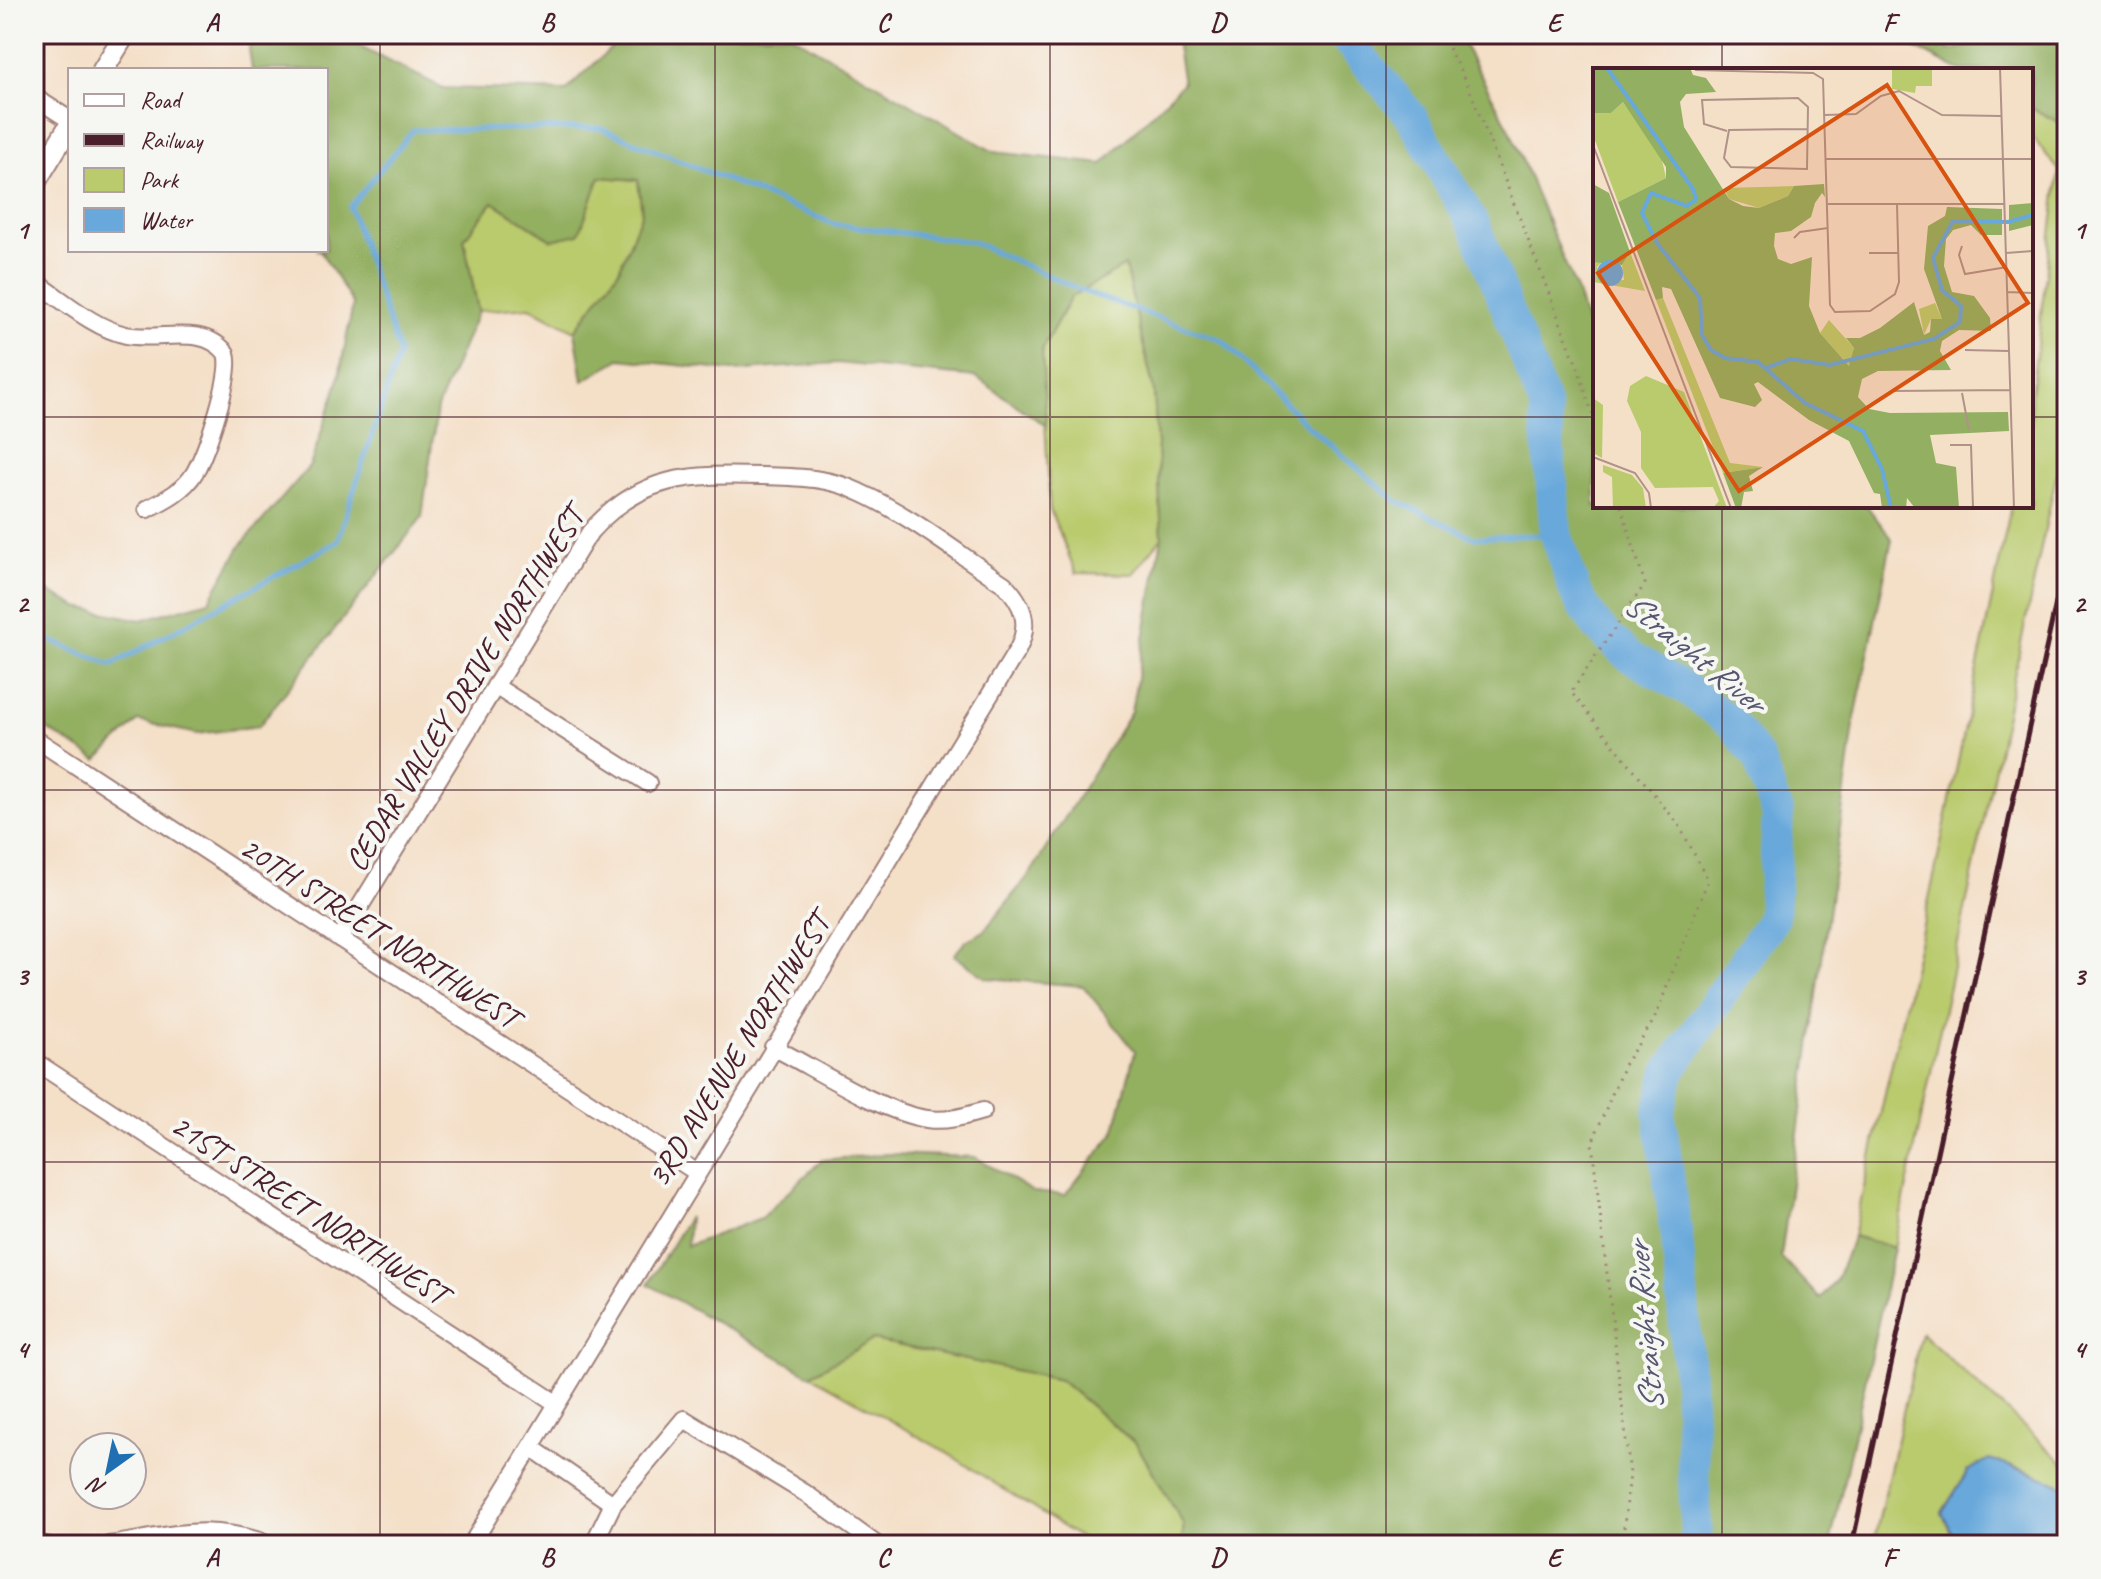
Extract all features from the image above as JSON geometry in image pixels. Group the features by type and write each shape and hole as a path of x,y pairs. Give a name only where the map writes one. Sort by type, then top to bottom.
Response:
{"street":[{"path":"104,68 125,34"},
{"path":"34,97 68,121"},
{"path":"34,184 68,125"},
{"path":"34,281 105,327 123,335 207,337 226,353 229,375 195,472 177,493 147,509"},
{"name":"CEDAR VALLEY DRIVE NORTHWEST","path":"340,939 590,532 623,501 677,478 702,474 805,477 835,483 884,505 1004,584"},
{"name":"3RD AVENUE NORTHWEST","path":"471,1545 1022,641 1023,611 1017,597 1004,584"},
{"path":"495,686 648,783"},
{"name":"20TH STREET NORTHWEST","path":"34,738 696,1172"},
{"path":"773,1047 854,1090 928,1120 956,1118 983,1111"},
{"name":"21ST STREET NORTHWEST","path":"34,1061 556,1403"},
{"path":"593,1545 613,1504 684,1419 805,1493 877,1545"},
{"path":"532,1448 613,1504"},
{"path":"109,1545 195,1531 224,1532 273,1545"},
{"path":"34,1543 46,1545"}],"path":[{"path":"1441,34 1469,88 1578,368 1593,416"},
{"path":"1622,508 1645,584 1587,664 1571,692 1679,825 1708,880 1654,1020 1624,1065 1592,1143 1630,1474 1622,1545"}],"green space":[{"path":"256,34 346,34 364,49 443,88 566,91 611,48 605,34 790,34 994,152 1102,164 1183,83 1175,34 1458,34 1508,126 1575,287 1593,344 1593,508 1869,508 1892,539 1855,718 1781,1257 1820,1299 1837,1279 1853,1236 1894,1248 1830,1545 1181,1545 1184,1525 1137,1445 1060,1380 873,1340 810,1375 648,1284 689,1217 687,1246 761,1218 822,1160 888,1154 975,1157 1033,1192 1065,1195 1114,1133 1135,1051 1083,986 986,978 954,955 965,942 984,931 1030,874 1131,712 1162,537 1154,391 1125,266 1071,297 1042,349 1046,426 976,377 837,363 733,371 620,359 583,381 575,331 619,270 642,213 638,180 600,177 579,234 552,240 493,202 464,239 478,311 437,408 422,517 259,726 197,734 138,721 97,760 34,721 34,584 78,607 141,620 209,601 242,544 310,466 338,382 353,304 321,252 328,252 328,68 252,68 249,49"},
{"path":"2007,34 2067,34 2067,126 2033,109 2033,68 1954,68 1900,40 1952,50 2005,39"},
{"path":"2033,109 2067,126 2067,424 1894,1248 1853,1236 1935,872 2011,508 2033,508 2033,379 2059,170 2033,138"},
{"path":"600,177 638,180 642,213 619,270 575,331 530,307 478,311 464,239 493,202 552,240"},
{"path":"1125,266 1154,391 1162,537 1133,574 1076,573 1050,510 1041,349 1071,297"},
{"path":"1921,1333 2067,1466 2067,1491 2058,1483 2011,1466 1968,1471 1942,1512 1954,1540 1943,1545 1873,1545"},
{"path":"873,1340 1060,1380 1137,1445 1184,1525 1181,1545 1091,1545 944,1451 810,1375"}],"water":[{"path":"1989,1459 2058,1483 2067,1491 2067,1545 1959,1545 1942,1513 1968,1471"}],"waterway":[{"name":"Straight River","path":"1342,34 1411,116 1475,227 1545,406 1556,534 1576,594 1597,626 1629,656 1685,688 1732,723 1758,758 1778,814 1773,919 1669,1072 1659,1112 1677,1237 1688,1359 1697,1545"},
{"path":"34,634 112,665 337,542 399,353 350,207 413,130 601,128 834,224 973,242 1085,292 1222,340 1308,426 1395,500 1474,538 1556,534"}],"railway":[{"path":"1852,1545 2067,552"}]}
